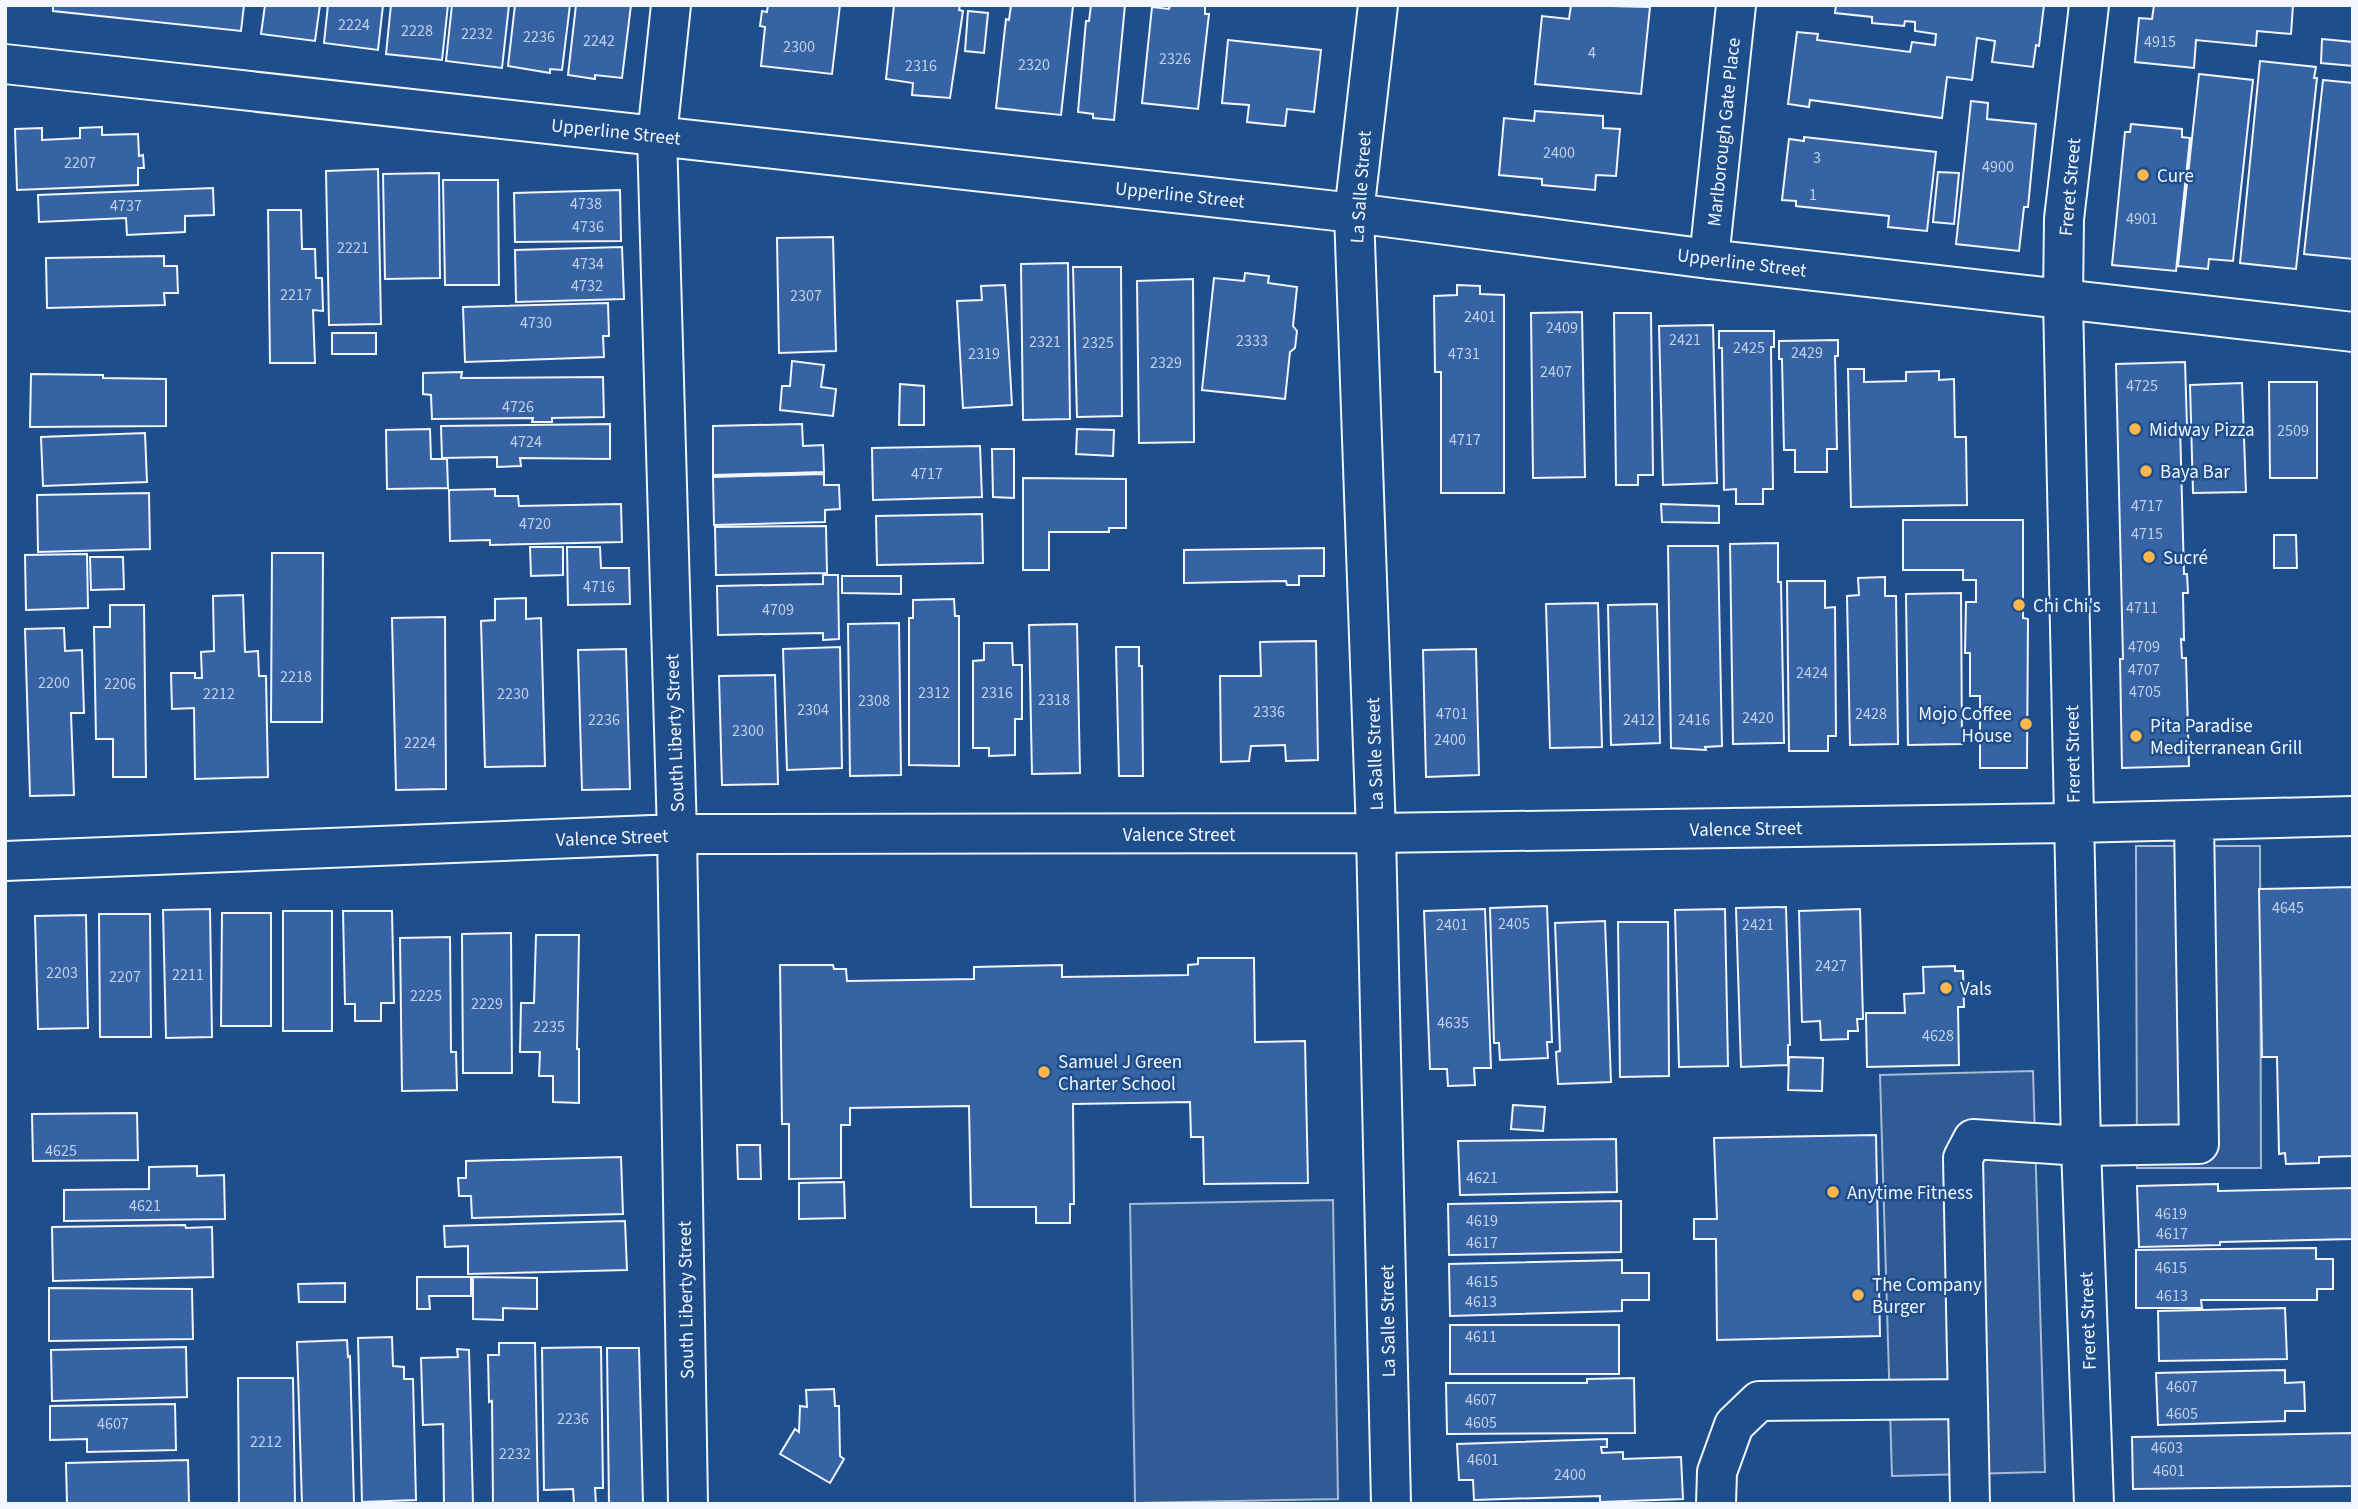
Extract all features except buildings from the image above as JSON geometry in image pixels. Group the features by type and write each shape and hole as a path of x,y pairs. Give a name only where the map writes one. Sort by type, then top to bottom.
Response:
{"street":[{"name":"South Liberty Street","path":"671,5 657,136 677,834 688,1504"},
{"name":"La Salle Street","path":"1378,5 1354,213 1377,833 1391,1504"},
{"name":"Marlborough Gate Place","path":"1709,259 1736,5"},
{"name":"Freret Street","path":"2089,5 2064,219 2063,299 2081,1146 2094,1504"},
{"name":"Upperline Street","path":"5,64 1354,213 1709,259 2353,332"},
{"name":"Valence Street","path":"5,861 677,834 1377,833 2353,816"},
{"path":"1970,1504 1963,1158 1973,1139 2081,1146 2199,1144 2193,820"},
{"path":"1716,1504 1717,1472 1734,1425 1759,1401 1968,1399"}],"shaded area":[{"path":"2136,846 2260,846 2261,1168 2137,1168"},
{"path":"2033,1071 2045,1472 1892,1476 1880,1075"},
{"path":"1333,1200 1338,1499 1135,1503 1130,1204"}],"place":[{"name":"Cure","path":"2143,175"},
{"name":"Midway Pizza","path":"2135,429"},
{"name":"Baya Bar","path":"2146,471"},
{"name":"Sucré","path":"2149,557"},
{"name":"Chi Chi's","path":"2019,605"},
{"name":"Mojo Coffee House","path":"2026,724"},
{"name":"Pita Paradise Mediterranean Grill","path":"2136,736"},
{"name":"Vals","path":"1946,988"},
{"name":"Samuel J Green Charter School","path":"1044,1072"},
{"name":"Anytime Fitness","path":"1833,1192"},
{"name":"The Company Burger","path":"1858,1295"}]}
